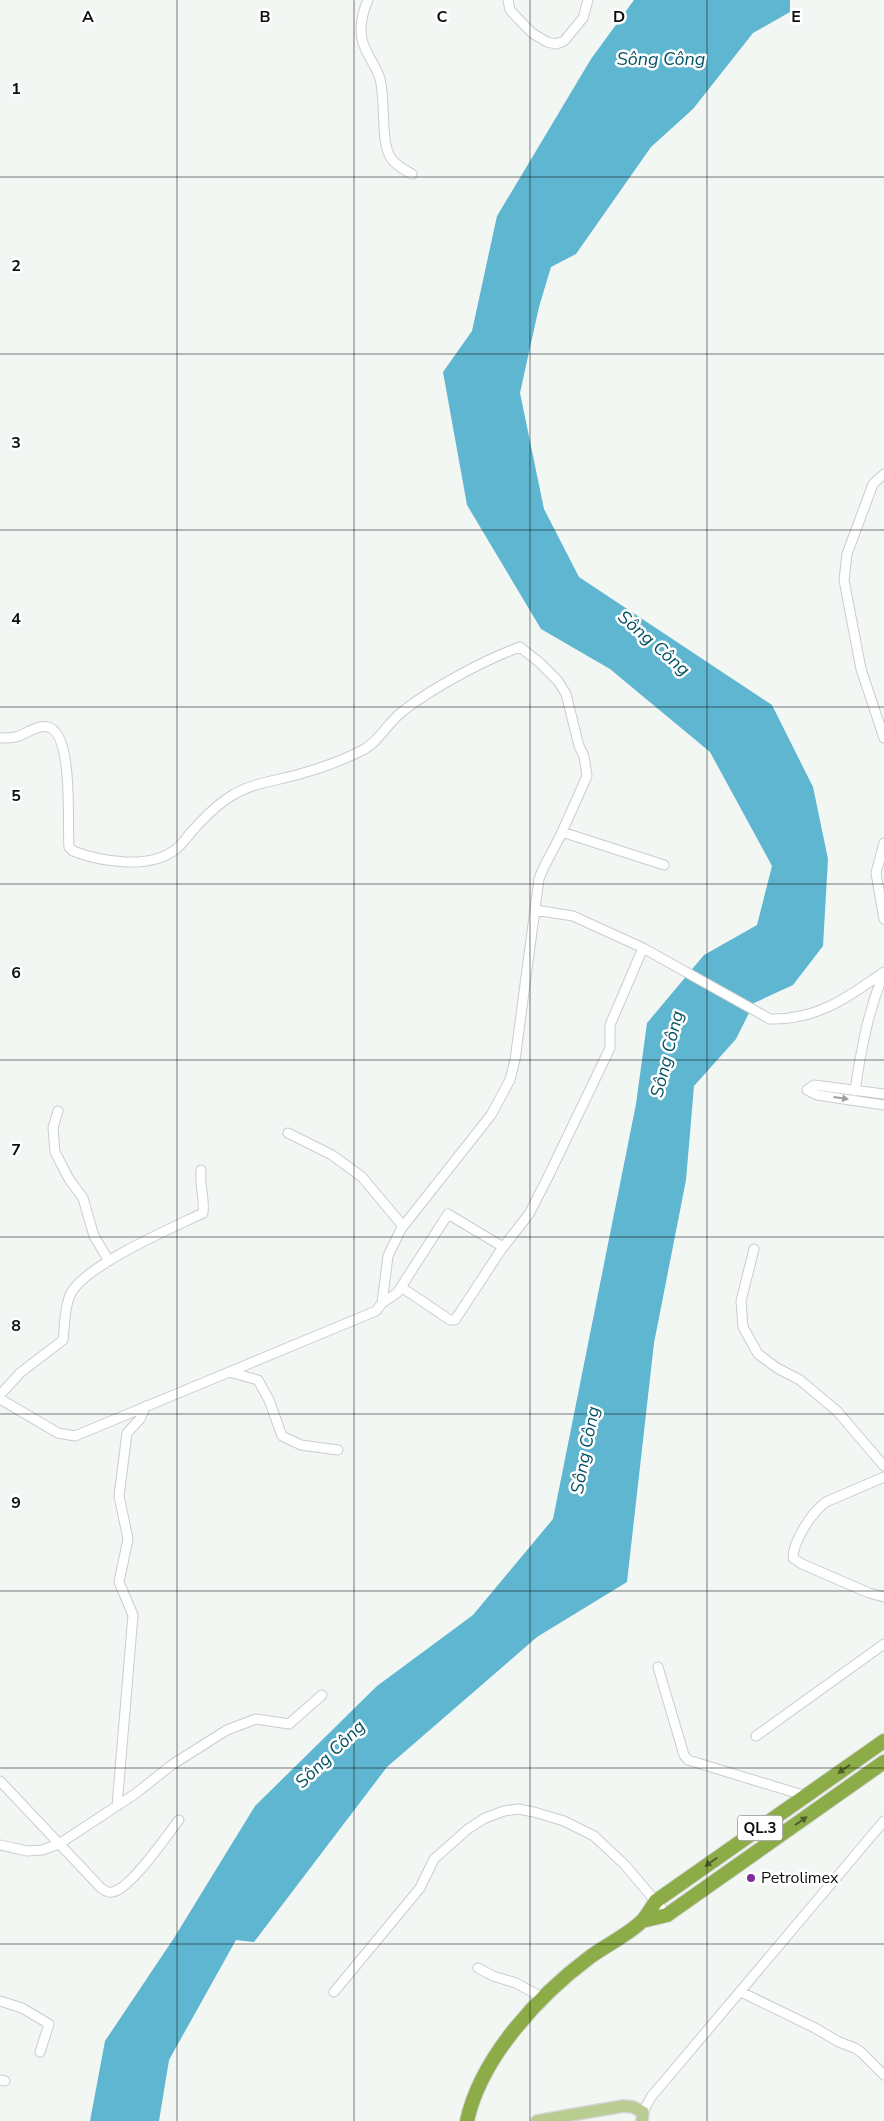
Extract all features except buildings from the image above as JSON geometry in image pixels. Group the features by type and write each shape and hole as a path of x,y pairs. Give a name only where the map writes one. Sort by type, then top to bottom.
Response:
{"highway":[{"name":"QL.3","path":"467,2121 475,2094 485,2072 520,2024 543,1998 589,1958 642,1921 656,1901 884,1741"},
{"name":"QL.3","path":"642,1921 667,1915 884,1762"}],"main road":[{"path":"537,2121 623,2106 633,2107 643,2117"}],"street":[{"path":"368,0 361,30 365,49 380,79 385,113 385,140 390,157 396,165 412,174"},
{"path":"508,0 510,10 532,33 547,42 556,44 564,41 583,18 588,0"},
{"path":"884,474 873,484 847,554 844,573 861,670 884,738"},
{"path":"0,738 16,737 41,726 52,729 57,734 66,764 69,794 68,847 73,851 112,860 151,860 176,849 196,827 230,796 263,782 302,774 361,751 380,738 403,711 468,672 520,647 558,681 566,694 579,746 584,756 587,776 539,879 515,1060 510,1080 491,1115 403,1226 388,1256 382,1303"},
{"path":"562,832 664,865"},
{"path":"884,843 876,874 884,919"},
{"path":"535,910 573,916 644,948 770,1019 812,1014 826,1009 884,972"},
{"path":"401,1287 453,1321 503,1247 529,1214 610,1048 610,1025 644,948"},
{"path":"855,1090 861,1046 875,994 884,972"},
{"path":"884,1094 814,1085 807,1090 817,1095 884,1105"},
{"path":"58,1111 53,1128 55,1152 68,1179 83,1198 94,1236 109,1260"},
{"path":"288,1132 325,1151 362,1177 403,1226"},
{"path":"0,1395 26,1367 63,1340 65,1312 70,1295 77,1283 91,1271 109,1260 203,1213 204,1204 199,1184 200,1170"},
{"path":"0,1399 58,1433 75,1436 376,1311 382,1303 397,1293 448,1214 503,1247"},
{"path":"754,1249 740,1301 743,1327 746,1334 758,1354 777,1368 800,1380 840,1414 884,1466"},
{"path":"229,1372 258,1380 269,1400 282,1436 301,1445 338,1450"},
{"path":"117,1806 134,1615 119,1582 128,1539 118,1496 127,1433 140,1419 146,1406"},
{"path":"884,1477 826,1502 817,1508 793,1549 794,1558 802,1564 869,1593 884,1596"},
{"path":"756,1736 884,1644"},
{"path":"658,1667 684,1755 688,1760 806,1796"},
{"path":"0,1845 27,1851 42,1850 59,1844 117,1806 173,1764 227,1730 256,1719 289,1724 322,1695"},
{"path":"0,1781 101,1888 106,1891 114,1892 128,1882 147,1862 179,1820"},
{"path":"334,1992 420,1888 434,1859 468,1828 485,1818 504,1811 518,1809 534,1812 564,1821 594,1836 625,1865 667,1915"},
{"path":"643,2117 651,2097 884,1821"},
{"path":"478,1968 493,1976 516,1982 543,1998"},
{"path":"741,1992 815,2028 839,2042 855,2048 884,2075"},
{"path":"0,2001 22,2008 49,2024 40,2052"}],"water":[{"name":"Sông Công","path":"634,0 790,0 790,12 753,33 693,109 651,147 576,254 551,267 539,307 520,393 544,509 579,577 772,705 813,787 828,859 823,946 793,985 754,1003 736,1039 694,1086 686,1180 654,1343 627,1582 537,1637 387,1767 254,1942 236,1940 169,2060 159,2121 90,2121 105,2041 174,1938 255,1806 377,1686 473,1615 553,1519 636,1104 647,1023 704,955 757,925 772,866 710,752 610,669 541,629 467,505 443,372 472,331 497,216 591,59"}],"place":[{"name":"Petrolimex","path":"751,1878"}]}
